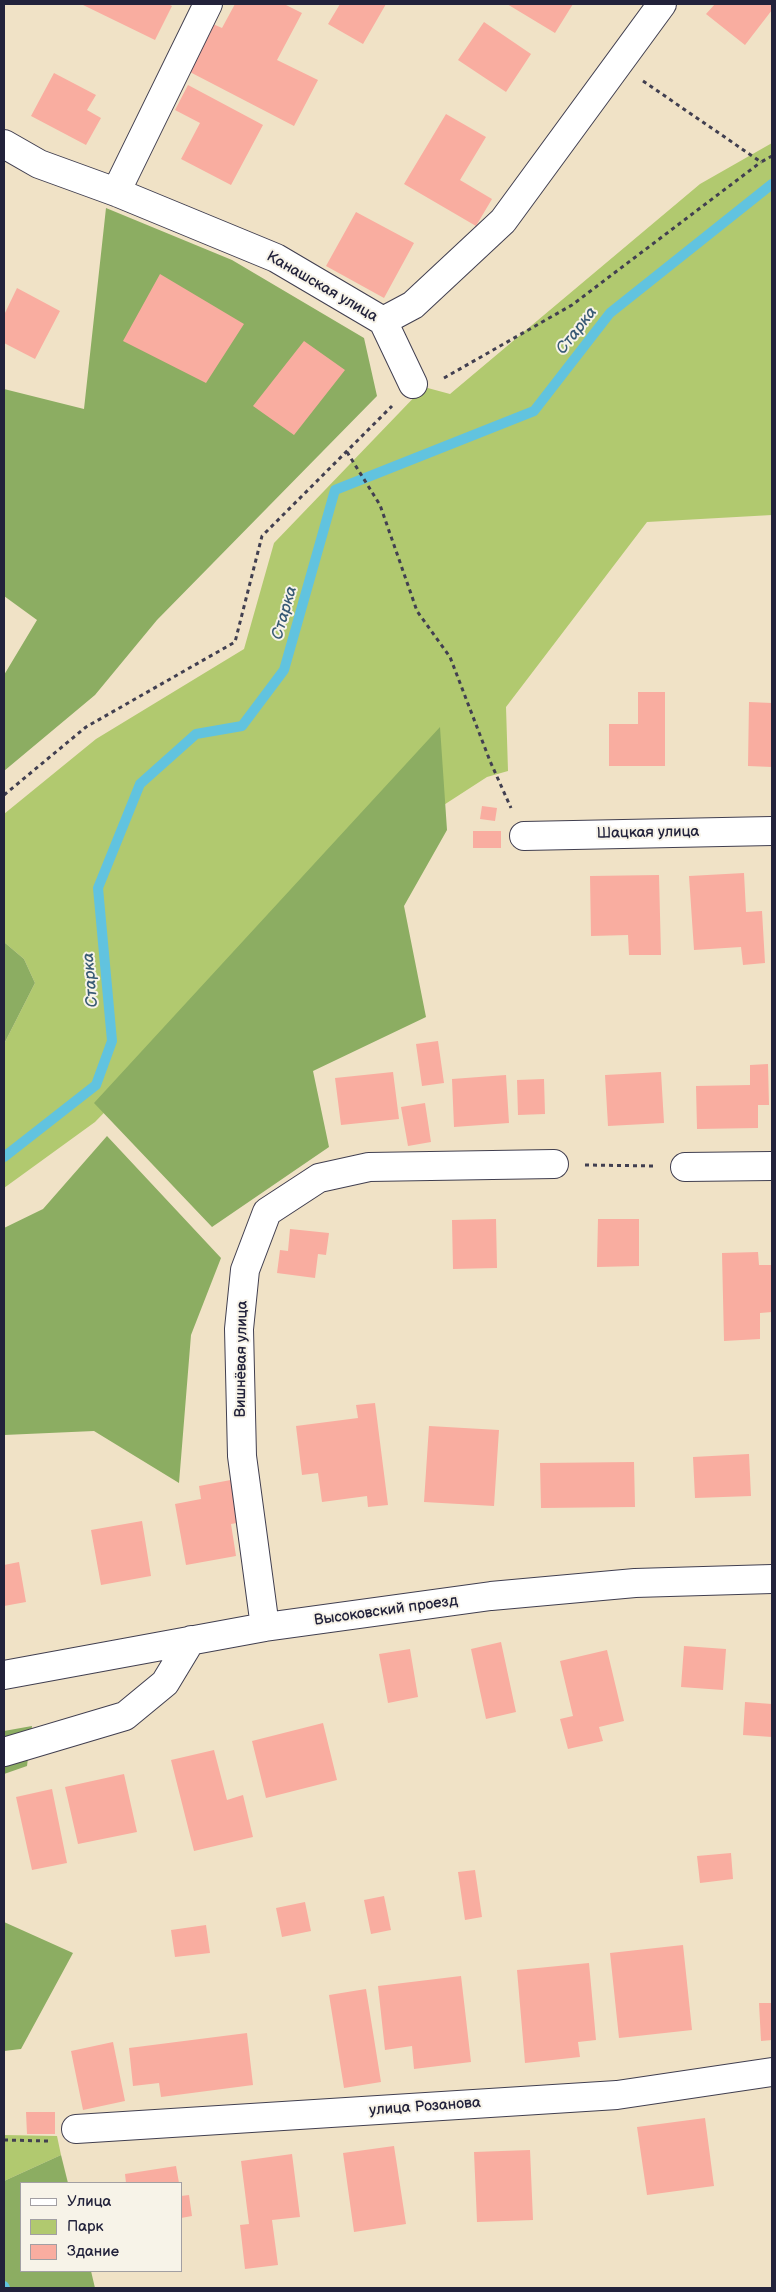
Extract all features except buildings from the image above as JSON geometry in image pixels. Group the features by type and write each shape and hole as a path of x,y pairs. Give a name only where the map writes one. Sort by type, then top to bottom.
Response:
{"street":[{"path":"116,192 208,4"},
{"name":"Канашская улица","path":"4,144 39,164 116,192 276,258 383,321 413,305 503,221 662,4"},
{"path":"383,321 413,384"},
{"name":"Шацкая улица","path":"524,836 772,830"},
{"name":"Вишнёвая улица","path":"265,1627 242,1456 239,1329 246,1270 267,1212 319,1178 369,1167 554,1164"},
{"path":"685,1167 772,1166"},
{"name":"Высоковский проезд","path":"4,1675 265,1627 491,1596 635,1583 772,1579"},
{"path":"4,1752 125,1716 165,1683 191,1640"},
{"name":"улица Розанова","path":"76,2129 616,2095 772,2072"}],"path":[{"path":"618,63 761,162"},
{"path":"4,795 86,727 235,642 262,536 413,384 446,378 572,305 761,162 772,156"},
{"path":"347,452 380,505 417,611 450,657 490,760 524,836"},
{"path":"554,1164 685,1167"},
{"path":"4,2140 57,2141 76,2129"}],"green space":[{"path":"772,143 772,515 647,522 506,707 508,771 487,777 365,856 241,972 95,1122 4,1188 4,1044 35,983 24,959 4,942 4,814 96,739 244,649 274,543 424,387 450,394 700,184"},
{"path":"106,208 232,260 364,338 377,396 157,620 95,695 4,771 4,675 37,620 4,596 4,389 84,409"},
{"path":"440,727 447,830 404,906 426,1017 313,1071 329,1147 212,1227 94,1103"},
{"path":"4,942 24,959 35,983 4,1044"},
{"path":"107,1136 221,1258 191,1335 179,1483 94,1431 4,1435 4,1228 43,1209"},
{"path":"32,1726 27,1766 4,1774 4,1731"},
{"path":"4,1922 73,1953 21,2049 4,2051"},
{"path":"4,2135 57,2136 61,2155 4,2181"},
{"path":"61,2155 68,2182 20,2182 20,2272 91,2272 95,2288 4,2288 4,2181"}],"waterway":[{"name":"Старка","path":"4,1157 96,1085 112,1041 98,888 140,784 196,734 242,726 284,670 335,490 534,411 610,313 772,184"}]}
